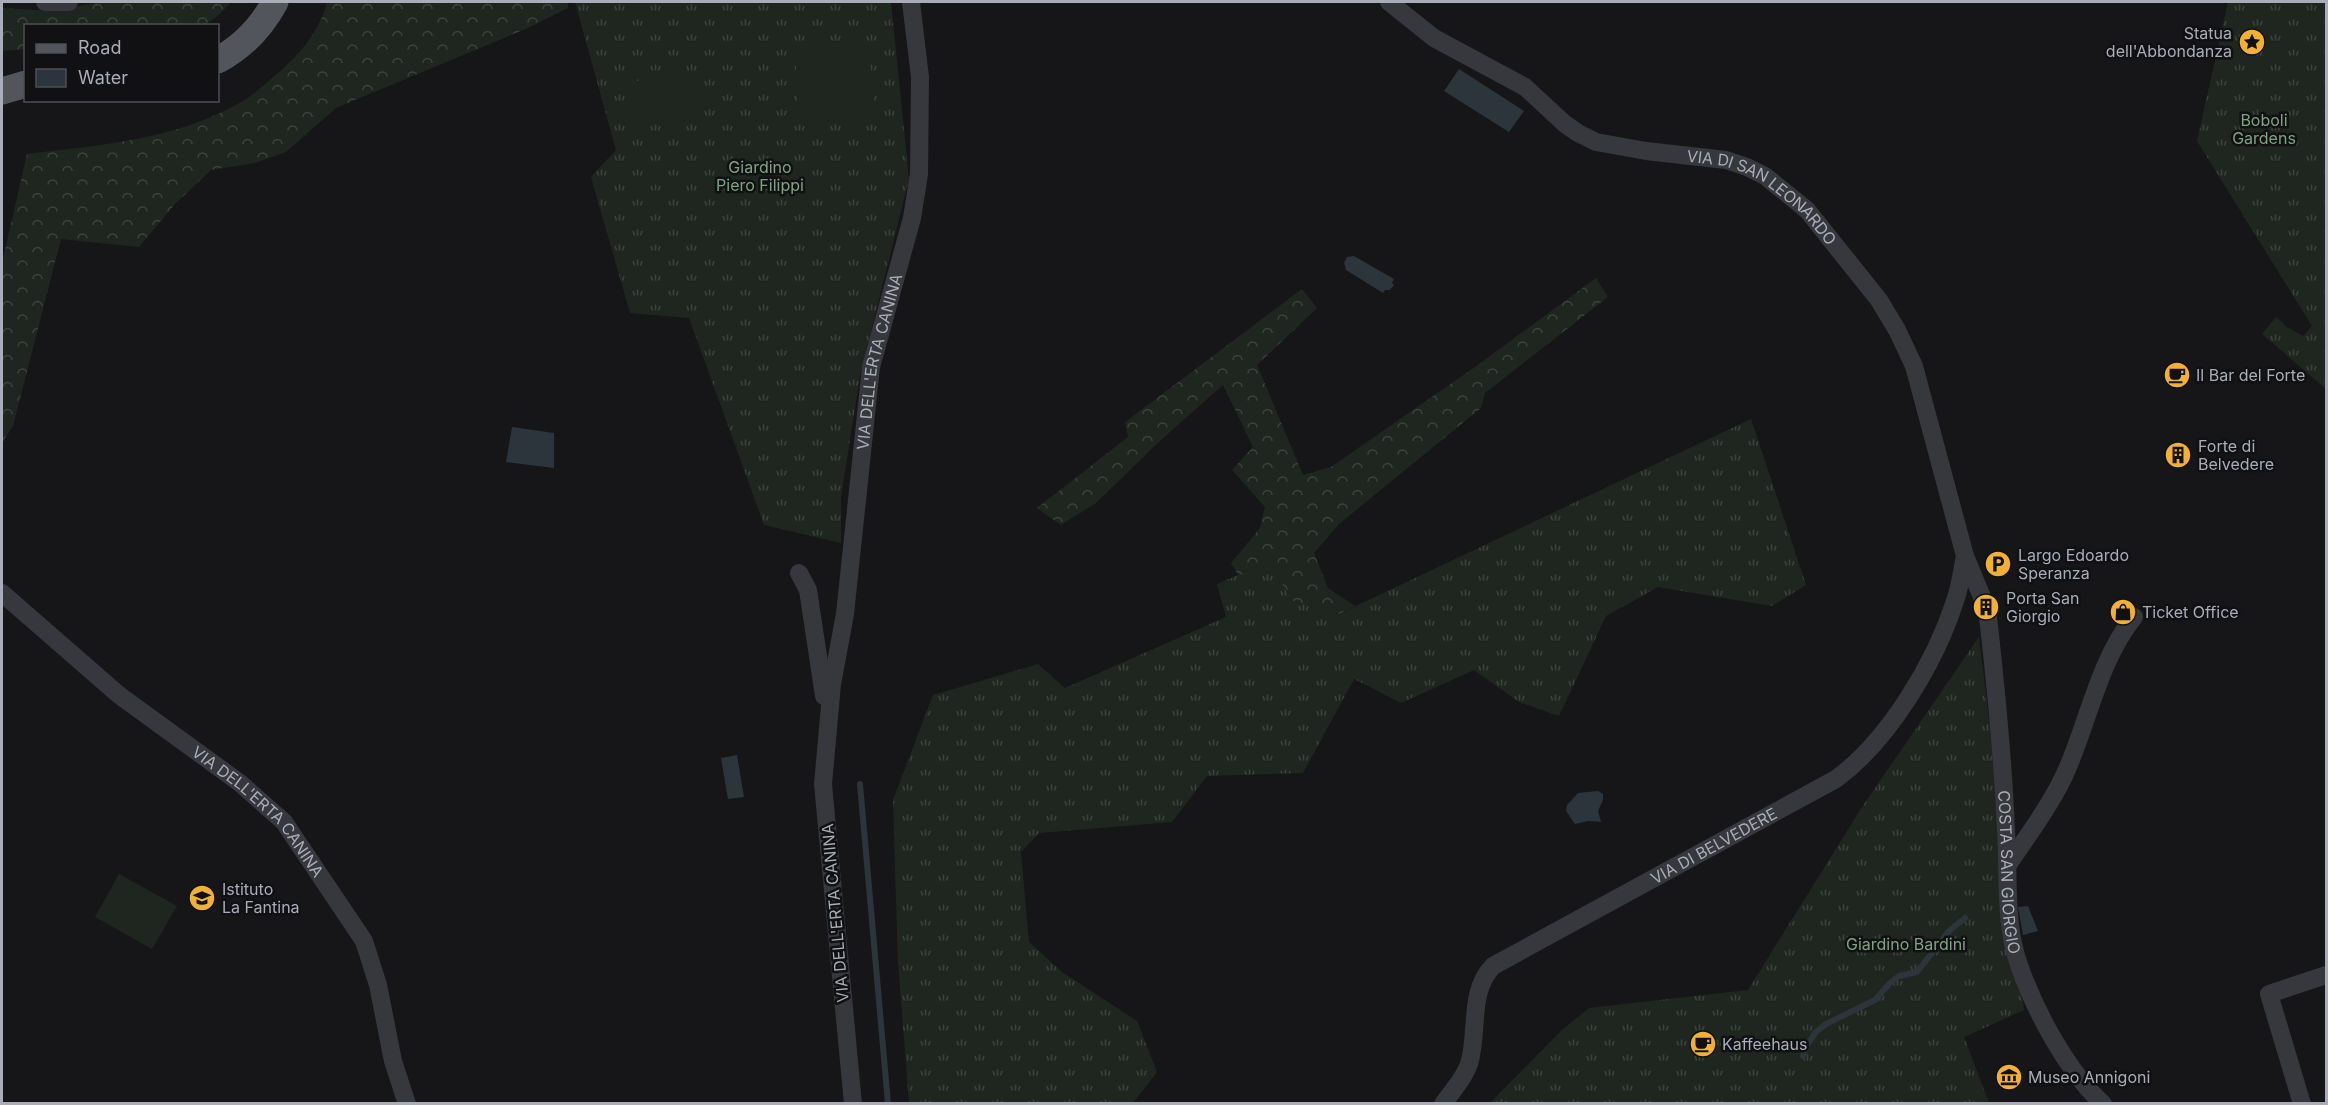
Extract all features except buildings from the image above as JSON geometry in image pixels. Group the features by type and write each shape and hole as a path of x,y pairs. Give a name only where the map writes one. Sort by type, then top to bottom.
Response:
{"main road":[{"path":"219,59 231,53 264,22 275,2"},
{"path":"2,91 24,85"}],"street":[{"path":"45,2 69,2"},
{"name":"VIA DELL'ERTA CANINA","path":"853,1104 823,784 832,684 845,614 871,367 912,218 919,174 920,77 911,2"},
{"name":"VIA DI SAN LEONARDO","path":"1389,2 1434,38 1525,87 1578,133 1596,142 1736,163 1765,176 1807,210 1879,300 1897,330 1914,366 1965,556"},
{"path":"1965,556 1982,597"},
{"name":"VIA DI BELVEDERE","path":"1443,1104 1468,1068 1476,1027 1478,991 1481,982 1493,966 1836,779 1854,763 1883,732 1926,667 1956,600 1965,556"},
{"name":"VIA DELL'ERTA CANINA","path":"799,573 808,590 828,722"},
{"name":"VIA DELL'ERTA CANINA","path":"2,593 119,694 240,783 284,822 364,941 378,985 393,1061 407,1104"},
{"path":"2008,865 2067,770 2098,686 2125,628 2134,616"},
{"name":"COSTA SAN GIORGIO","path":"1988,617 1997,693 2010,921 2018,964 2035,1003 2064,1054 2081,1080 2103,1104"},
{"path":"2302,1104 2266,995 2326,975"}],"green space":[{"path":"101,2 231,2 206,24 24,24 24,49 2,51 2,8 51,11"},
{"path":"327,2 568,2 568,8 528,28 336,108 286,152 255,163 211,170 175,204 139,247 61,239 13,426 2,443 2,263 27,154 138,139 165,133 218,114 250,96 290,62 313,34"},
{"name":"Giardino Piero Filippi","path":"575,2 891,2 909,179 860,376 841,497 841,543 764,525 689,318 630,313 591,177 616,150"},
{"name":"Boboli Gardens","path":"2228,2 2326,2 2326,389 2262,334 2276,317 2287,327 2303,336 2312,326 2197,141"},
{"path":"869,46 874,115 799,120 795,51"},
{"path":"699,75 703,118 630,125 627,82"},
{"path":"1596,278 1608,297 1485,393 1481,408 1339,524 1314,553 1328,588 1355,606 1339,614 1292,601 1269,562 1239,576 1231,563 1260,528 1265,507 1232,470 1253,447 1223,385 1162,439 1096,503 1061,525 1037,508 1128,437 1125,422 1302,289 1317,308 1257,365 1303,475 1331,467 1475,367"},
{"path":"1751,419 1806,585 1772,606 1658,587 1606,616 1559,716 1519,702 1474,670 1401,703 1354,679 1303,773 1207,776 1172,822 1039,833 1021,852 1029,942 1062,972 1137,1021 1157,1072 1133,1103 909,1103 898,962 893,800 933,695 1038,664 1065,688 1226,617 1217,584 1269,562 1292,601 1339,614"},
{"name":"Giardino Bardini","path":"1979,637 2024,1010 1964,1037 1989,1103 1489,1104 1562,1030 1589,1008 1748,990 1862,807"},
{"path":"119,874 177,906 152,949 95,917"}],"water":[{"path":"1459,69 1524,111 1509,132 1444,91"},
{"path":"1354,256 1394,279 1392,283 1394,285 1390,290 1385,290 1383,293 1346,270 1344,263 1347,257"},
{"path":"512,427 554,433 554,468 506,462"},
{"path":"737,755 744,797 728,799 721,758"},
{"path":"1598,791 1603,794 1598,811 1601,822 1588,821 1575,824 1566,811 1567,805 1578,793"},
{"path":"2028,906 2038,931 2023,935 2018,907"}],"waterway":[{"path":"860,784 888,1104"},
{"path":"1803,1056 1816,1032 1826,1024 1875,1000 1899,976 1917,972 1949,931 1965,918"}],"place":[{"name":"Statua dell'Abbondanza","path":"2252,42"},
{"name":"Il Bar del Forte","path":"2177,375"},
{"name":"Forte di Belvedere","path":"2178,455"},
{"name":"Largo Edoardo Speranza","path":"1998,564"},
{"name":"Porta San Giorgio","path":"1986,607"},
{"name":"Ticket Office","path":"2123,612"},
{"name":"Istituto La Fantina","path":"202,898"},
{"name":"Kaffeehaus","path":"1703,1044"},
{"name":"Museo Annigoni","path":"2009,1077"}]}
